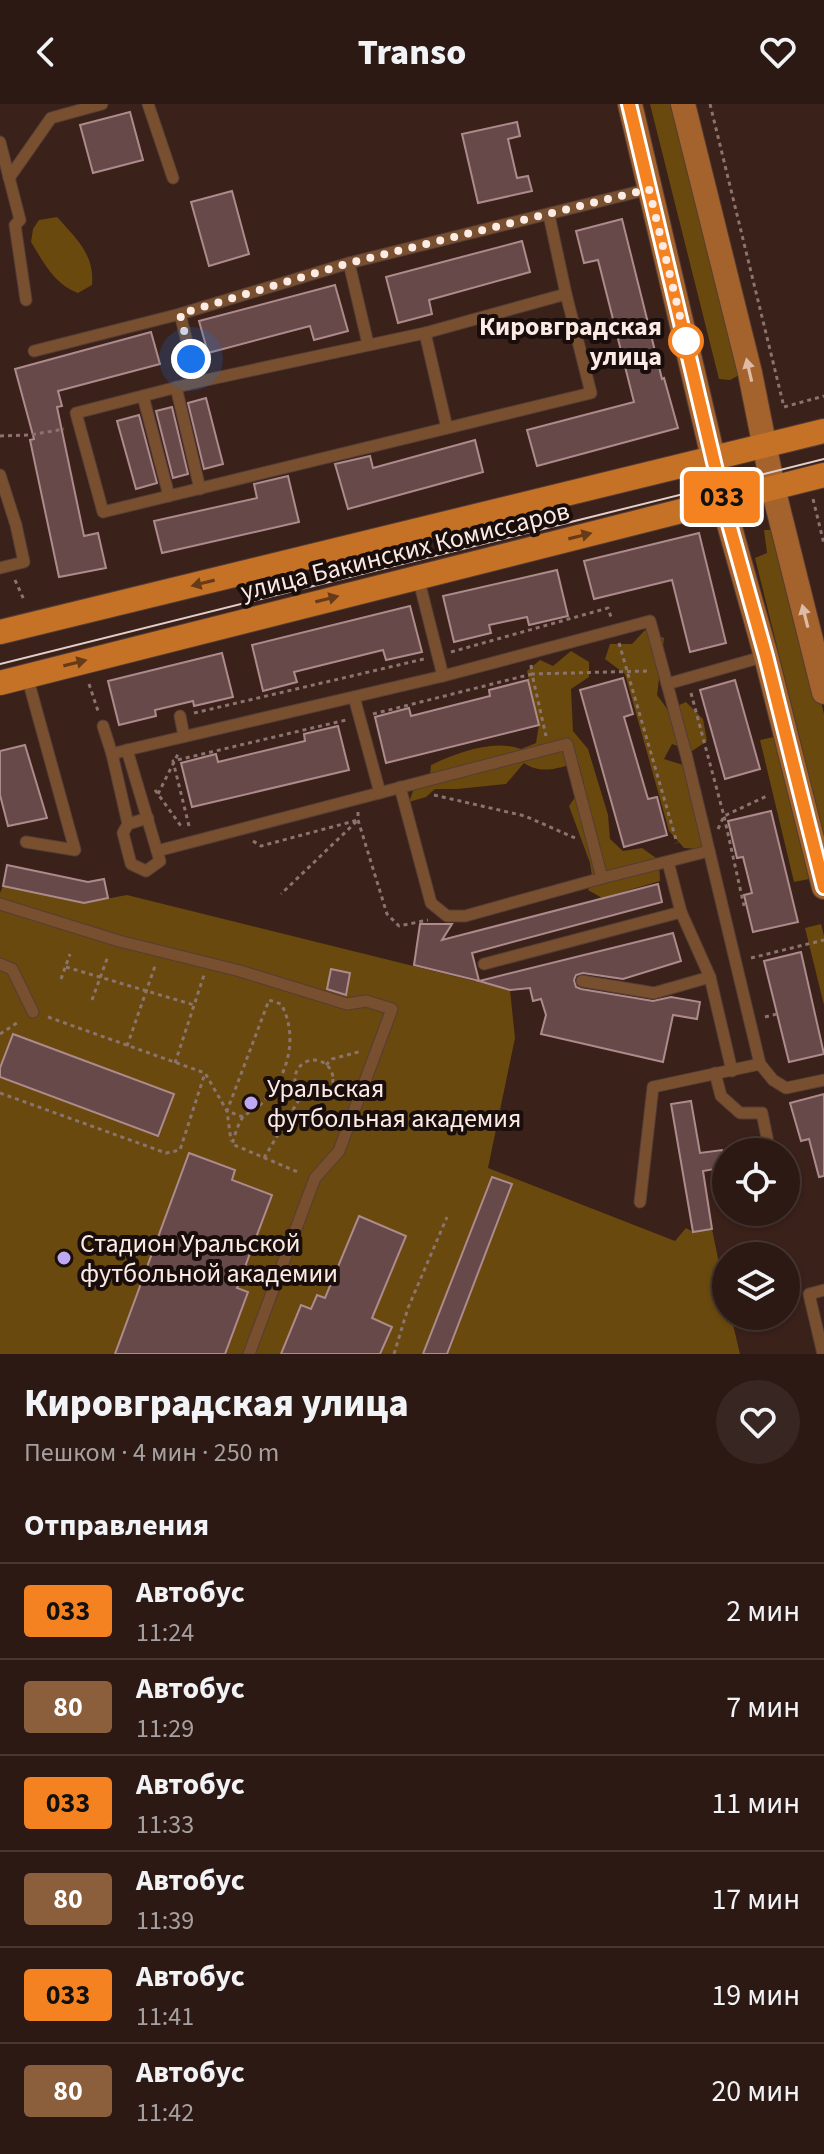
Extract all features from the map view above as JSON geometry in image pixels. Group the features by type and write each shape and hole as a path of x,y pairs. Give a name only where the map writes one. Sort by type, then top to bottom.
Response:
{"main road":[{"name":"улица Бакинских Комиссаров","path":"0,632 824,431"},
{"name":"улица Бакинских Комиссаров","path":"0,683 824,475"}],"street":[{"path":"630,104 723,501 824,887"},
{"path":"683,104 750,373 773,488 824,692"}],"lane":[{"path":"48,104 51,118"},
{"path":"9,178 51,118 102,104"},
{"path":"148,104 173,178"},
{"path":"0,142 20,220 15,225 0,225"},
{"path":"34,351 180,314 349,263 649,189"},
{"path":"549,215 591,393 103,512 76,413 197,382 425,333 566,294"},
{"path":"15,225 26,300"},
{"path":"349,263 368,344"},
{"path":"180,314 197,382"},
{"path":"425,333 447,428"},
{"path":"176,387 200,489"},
{"path":"143,396 169,496"},
{"path":"0,475 24,562 0,568"},
{"path":"418,576 443,676"},
{"path":"112,754 443,676 650,621 760,1064 773,1080 786,1088 824,1080"},
{"path":"667,684 766,656"},
{"path":"26,842 75,850 27,675"},
{"path":"354,697 380,793"},
{"path":"180,716 188,735"},
{"path":"103,726 128,824 123,833 131,864 146,871 160,861 127,750"},
{"path":"157,851 567,744 602,878"},
{"path":"400,787 431,903 447,916 465,916 709,851"},
{"path":"128,824 148,818"},
{"path":"668,862 681,912 710,977 732,1071"},
{"path":"0,904 347,1004 366,1001 392,1009 339,1151 315,1178 249,1354"},
{"path":"484,964 681,912"},
{"path":"0,964 12,969 33,1012"},
{"path":"582,981 654,993 710,977"},
{"path":"640,1202 653,1087 760,1064"},
{"path":"715,1073 721,1096 740,1113 762,1113 767,1138"},
{"path":"823,1354 809,1294 824,1290"}],"path":[{"path":"710,104 784,407 824,396"},
{"path":"0,436 30,435 80,425"},
{"path":"813,499 824,544"},
{"path":"180,716 438,655 608,608 681,858"},
{"path":"532,674 664,671"},
{"path":"687,678 724,816 744,906"},
{"path":"89,683 103,726"},
{"path":"148,818 188,735"},
{"path":"150,783 193,841"},
{"path":"400,787 525,816 594,847"},
{"path":"709,851 724,816 769,795"},
{"path":"359,798 358,820 387,914 399,926 447,916"},
{"path":"236,830 261,846 358,820"},
{"path":"281,894 358,820"},
{"path":"735,961 824,940"},
{"path":"127,1046 160,951"},
{"path":"61,979 70,954"},
{"path":"92,1000 108,956"},
{"path":"175,1063 208,963"},
{"path":"66,967 194,1005"},
{"path":"227,1111 269,1000 281,1004 287,1015 291,1041 284,1068 275,1089 254,1111 243,1117 232,1144"},
{"path":"0,1034 33,1012 205,1073 227,1111 232,1144"},
{"path":"326,1065 332,1059 378,1047"},
{"path":"319,1059 326,1065 333,1071 333,1084 323,1097 310,1099 296,1087 297,1073 307,1061 319,1059"},
{"path":"284,1068 297,1073"},
{"path":"0,1093 166,1153 180,1150 205,1073"},
{"path":"264,1159 303,1093"},
{"path":"227,1111 243,1117"},
{"path":"232,1144 315,1178"},
{"path":"394,1354 408,1308 447,1217"}],"shaded area":[{"path":"650,104 674,104 741,374 730,380 719,379"},
{"path":"57,217 83,248 90,265 92,285 78,293 56,278 31,242 33,229 39,220"},
{"path":"764,530 774,530 781,538 824,714 824,836 755,558 767,553"},
{"path":"645,630 664,638 657,695 668,710 686,702 703,719 707,741 692,751 672,744 664,759 693,768 702,793 693,806 708,818 712,836 700,849 684,848 669,831 625,674 605,659 610,644 632,644"},
{"path":"571,651 589,662 589,677 571,689 573,731 588,749 608,815 610,839 623,851 642,848 659,860 660,881 602,898 588,890 593,883 590,863 569,806 584,784 578,762 544,770 524,763 506,784 435,789 426,797 409,802 414,788 429,786 431,765 475,749 510,746 521,749 536,743 539,725 527,671 540,660 553,666"},
{"path":"774,737 809,879 794,882 760,740"},
{"name":"Уральская футбольная академия","path":"3,886 84,903 127,895 510,990 515,1038 488,1168 675,1241 686,1228 693,1232 712,1229 715,1242 712,1242 712,1330 734,1330 740,1354 0,1354 0,893"},
{"path":"821,924 824,936 824,1005 805,928"}],"building":[{"path":"130,112 143,160 93,173 80,125"},
{"path":"517,122 520,136 508,139 517,178 528,176 532,191 478,203 462,134"},
{"path":"232,191 249,254 209,266 191,202"},
{"path":"622,219 662,379 678,428 537,466 527,430 634,402 598,260 584,263 576,231"},
{"path":"522,241 530,272 429,300 432,314 398,323 386,277"},
{"path":"335,285 348,331 314,340 310,326 208,353 199,321"},
{"path":"151,332 160,364 58,391 62,406 57,407 84,536 98,533 106,568 59,577 30,440 34,439 15,369"},
{"path":"206,398 223,464 204,469 188,403"},
{"path":"172,407 188,474 173,478 156,411"},
{"path":"139,415 157,483 136,489 117,421"},
{"path":"475,440 483,472 348,509 335,464 370,456 373,468"},
{"path":"288,476 299,522 162,553 154,521 257,498 254,484"},
{"path":"699,533 726,643 690,652 672,580 594,599 584,561"},
{"path":"557,570 568,616 529,625 527,617 489,625 491,633 454,642 443,596"},
{"path":"410,606 422,652 386,660 383,650 294,672 297,682 263,691 252,645"},
{"path":"222,653 233,697 194,706 193,701 155,710 156,716 119,725 108,681"},
{"path":"623,678 633,714 624,717 648,799 657,797 667,835 624,847 580,690"},
{"path":"528,680 539,725 386,763 375,717 409,708 411,716 490,696 489,690"},
{"path":"735,680 760,769 725,779 700,690"},
{"path":"338,726 349,770 192,807 181,763 216,754 218,762 305,741 304,734"},
{"path":"25,745 47,818 8,826 0,795 0,751"},
{"path":"771,811 798,922 753,932 744,895 752,893 743,857 737,858 728,821"},
{"path":"7,865 88,882 104,879 108,898 84,903 3,886"},
{"path":"658,884 662,902 472,953 479,981 414,965 420,924 452,924 442,940"},
{"path":"673,933 681,961 623,979 583,973 576,975 574,980 576,987 581,989 653,1001 671,997 700,1002 697,1019 673,1015 663,1062 541,1034 546,1015 541,999 533,1001 530,988 510,990 479,981"},
{"path":"801,952 824,1054 789,1062 764,961"},
{"path":"331,969 350,973 346,995 327,989"},
{"path":"13,1034 174,1094 158,1136 0,1077 0,1068"},
{"path":"824,1094 824,1176 819,1177 809,1139 801,1141 790,1103"},
{"path":"691,1101 700,1153 712,1151 712,1169 703,1171 712,1229 693,1232 671,1104"},
{"path":"189,1153 235,1170 232,1180 272,1195 237,1288 248,1292 225,1354 115,1354"},
{"path":"492,1177 512,1184 447,1354 423,1354"},
{"path":"359,1216 406,1236 372,1318 392,1327 380,1354 281,1354 301,1305 311,1309 317,1295 325,1298"}],"tram line":[{"path":"0,664 824,459"}],"bus line":[{"name":"033","path":"629,104 727,517 766,656 824,887"}],"place":[{"name":"Кировградская улица","path":"686,341"},
{"name":"Уральская футбольная академия","path":"251,1103"},
{"name":"Стадион Уральской футбольной академии","path":"64,1258"}],"route":[{"path":"191,359 180,314 349,263 649,189 686,341"}]}
